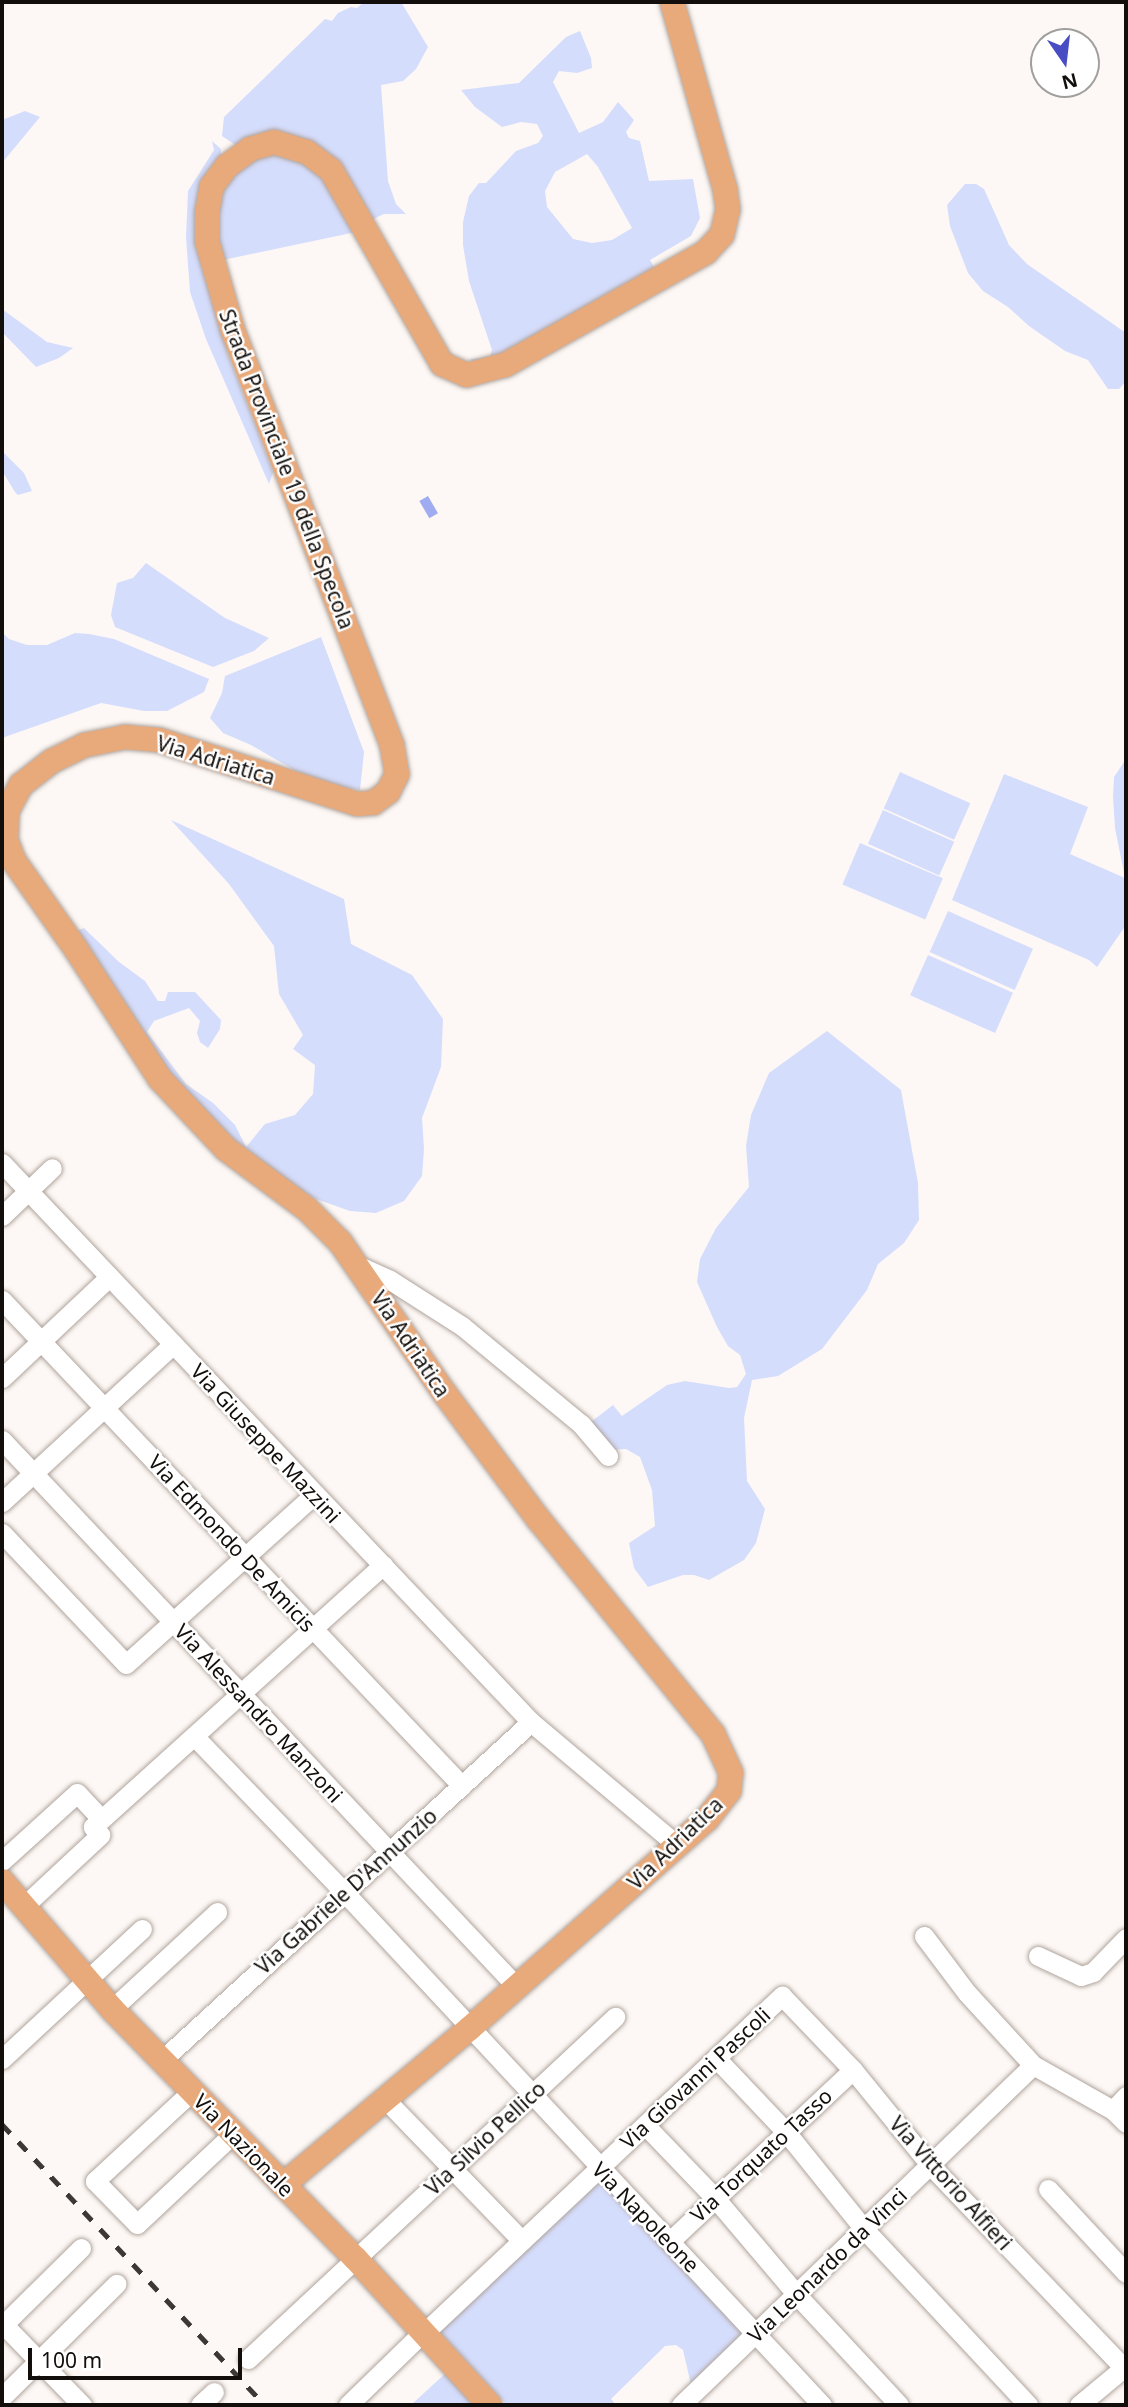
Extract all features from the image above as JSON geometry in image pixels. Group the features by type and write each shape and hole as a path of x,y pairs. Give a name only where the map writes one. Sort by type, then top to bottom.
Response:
{"main road":[{"name":"Strada Provinciale 19 della Specola","path":"394,750 233,331 207,241 207,213 212,186 227,166 250,149 274,142 307,152 331,170 442,364 467,374 505,365 706,252 722,235 728,210 725,189 672,2"},
{"name":"Via Adriatica","path":"283,2185 470,2028 677,1845 715,1810 729,1791 731,1773 722,1747 540,1520 445,1394 359,1266 320,1220 226,1149 160,1079 14,861 6,841 6,816 14,793 40,768 66,753 110,739 138,737 159,740 360,805 379,800 393,785 397,767 394,750"},
{"name":"Via Nazionale","path":"2,1881 161,2061 356,2259 491,2405"}],"street":[{"name":"Via Giuseppe Mazzini","path":"2,1163 531,1722 677,1845"},
{"path":"2,1216 52,1168"},
{"path":"359,1266 390,1280 462,1326 581,1424 608,1456"},
{"path":"2,1378 109,1277"},
{"name":"Via Edmondo De Amicis","path":"2,1300 462,1786"},
{"path":"2,1502 173,1344"},
{"name":"Via Alessandro Manzoni","path":"2,1440 517,1987"},
{"path":"2,1533 127,1664 315,1494"},
{"path":"97,1823 383,1565"},
{"name":"Via Gabriele D'Annunzio","path":"161,2061 531,1722"},
{"name":"Via Napoleone","path":"194,1736 345,1893 531,2095 757,2332 822,2405"},
{"path":"2,1861 77,1793 97,1823 100,1835 25,1905"},
{"path":"113,2009 217,1912"},
{"path":"2,2059 142,1929"},
{"path":"924,1937 967,1993 1033,2065 1122,2110"},
{"path":"1038,1956 1081,1976 1093,1972 1126,1938"},
{"name":"Via Giovanni Pascoli","path":"348,2405 782,1996"},
{"name":"Via Vittorio Alfieri","path":"782,1996 853,2070 931,2166 1125,2367"},
{"name":"Via Silvio Pellico","path":"248,2359 615,2017"},
{"path":"716,2058 786,2132 864,2229 1028,2405"},
{"name":"Via Leonardo da Vinci","path":"681,2405 1033,2065"},
{"name":"Via Torquato Tasso","path":"670,2241 853,2070"},
{"path":"191,2092 96,2181 136,2224 233,2134"},
{"path":"385,2099 522,2241"},
{"path":"645,2125 715,2198 796,2294 899,2405"},
{"path":"1048,2189 1126,2273"},
{"path":"81,2248 2,2324 82,2405"},
{"path":"2,2397 116,2284"},
{"path":"1090,2402 1125,2367"}],"shaded area":[{"path":"364,2 401,2 428,47 416,69 403,81 381,85 388,181 396,204 406,214 384,214 367,222 338,169 237,146 222,136 224,117 325,19 332,21 338,13 351,7 357,8"},
{"path":"580,31 591,58 592,68 577,73 559,71 553,82 579,133 603,122 618,102 634,120 626,132 629,138 640,141 649,181 693,179 700,218 691,236 650,260 658,274 474,371 471,359 490,357 492,350 469,281 463,245 463,222 469,196 479,183 486,183 516,151 538,143 543,136 537,124 521,122 502,127 475,107 461,90 519,83 566,37","holes":["587,154 598,167 632,228 612,240 592,243 573,239 547,207 545,191 555,172"]},
{"path":"25,111 40,117 2,163 2,120"},
{"path":"212,141 221,149 221,160 201,264 228,355 273,472 269,484 206,339 190,292 186,237 188,191 214,150"},
{"path":"273,151 317,168 356,232 218,261 219,197 238,165"},
{"path":"965,184 976,184 984,189 1009,245 1027,264 1126,333 1126,381 1119,389 1108,389 1088,360 1065,351 1029,326 1008,307 983,291 968,273 950,226 947,205"},
{"path":"2,309 47,342 73,348 59,358 36,367 2,332"},
{"path":"2,451 24,473 32,491 18,495 15,492 2,471"},
{"path":"146,563 225,618 269,638 254,651 213,667 115,627 111,615 117,583 133,578"},
{"path":"2,632 9,639 27,645 47,645 75,633 114,639 209,679 204,692 167,711 144,711 101,703 2,738"},
{"path":"321,637 364,752 360,790 318,784 251,745 223,733 210,718 222,693 225,676"},
{"path":"1126,759 1126,925 1097,967 1089,960 952,900 1004,774 1088,807 1070,854 1125,878 1115,828 1113,797 1114,777"},
{"path":"900,772 970,803 954,840 884,809"},
{"path":"883,810 954,842 939,876 868,844"},
{"path":"171,820 344,899 351,944 412,975 443,1019 441,1067 422,1118 422,1176 404,1201 376,1213 350,1211 316,1199 276,1176 246,1148 238,1156 183,1104 76,931 84,928 119,962 145,981 158,1001 165,1001 168,992 195,992 221,1020 220,1029 208,1048 200,1042 197,1033 200,1021 189,1008 154,1021 147,1032 186,1084 213,1103 235,1125 246,1147 265,1124 295,1115 313,1094 315,1065 293,1049 303,1035 279,994 274,946 229,884"},
{"path":"860,843 943,878 925,920 842,884"},
{"path":"948,911 1033,949 1015,990 930,952"},
{"path":"928,955 1013,993 995,1033 910,995"},
{"path":"827,1031 901,1090 918,1183 919,1220 904,1243 878,1264 867,1290 822,1349 778,1376 752,1380 744,1418 747,1481 765,1509 756,1543 744,1560 709,1580 683,1575 648,1587 634,1568 629,1543 655,1526 652,1490 640,1457 626,1449 606,1450 587,1425 613,1405 622,1416 667,1385 685,1381 737,1387 746,1374 740,1355 728,1346 697,1282 700,1259 716,1228 749,1187 746,1146 751,1115 769,1073"},
{"path":"599,2171 751,2333 691,2385 683,2350 676,2345 665,2346 611,2399 616,2405 507,2405 438,2330"},
{"path":"449,2370 482,2405 411,2405"}],"water":[{"path":"428,496 438,513 429,518 419,501"}],"railway":[{"path":"2,2124 265,2405"}]}
